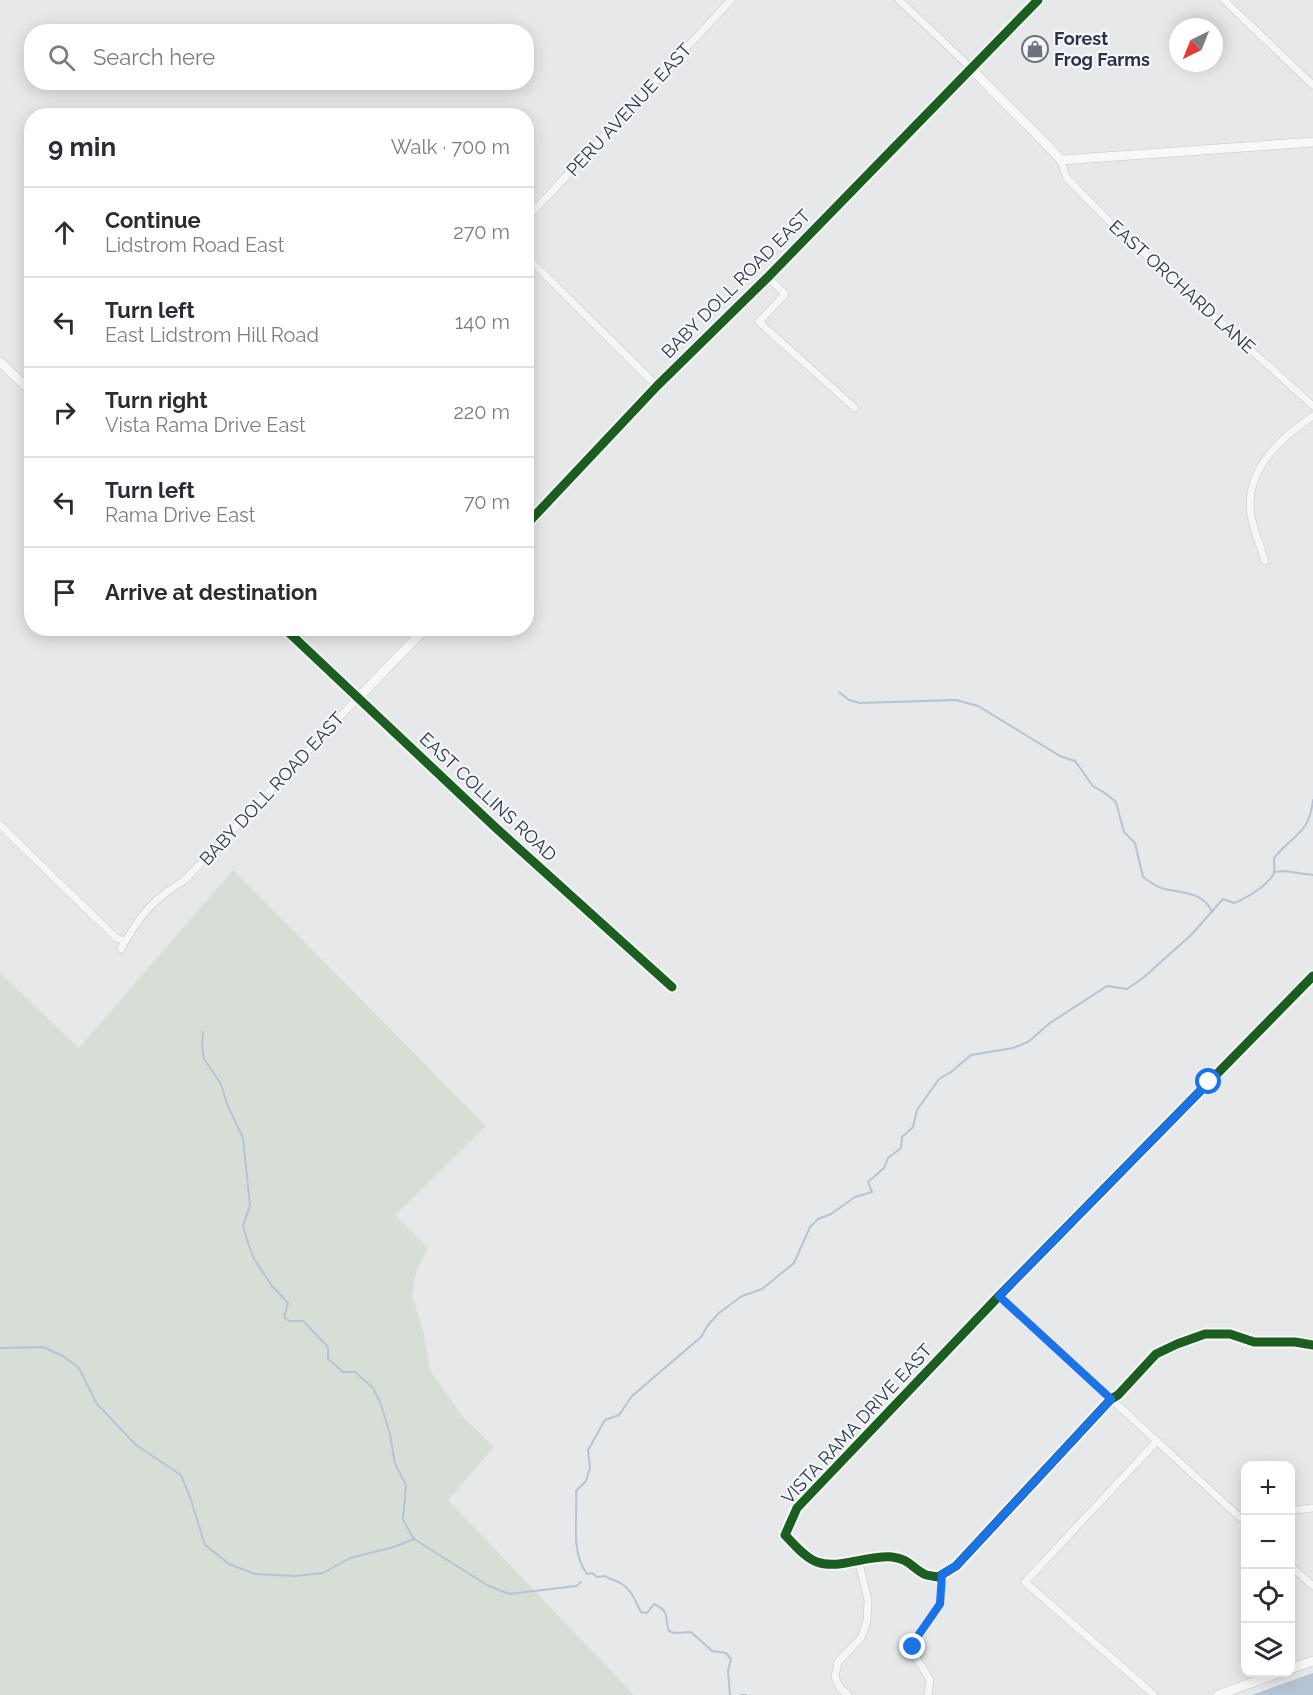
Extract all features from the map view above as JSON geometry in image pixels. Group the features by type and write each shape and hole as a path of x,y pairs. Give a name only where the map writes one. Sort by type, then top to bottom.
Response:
{"street":[{"name":"PERU AVENUE EAST","path":"534,210 731,0"},
{"path":"899,0 971,68 994,94 1030,125 1061,160 1313,142"},
{"name":"BABY DOLL ROAD EAST","path":"534,517 657,386 768,277 1038,0"},
{"path":"1224,0 1313,85"},
{"name":"EAST ORCHARD LANE","path":"1061,160 1065,177 1111,223 1313,406"},
{"path":"534,264 657,386"},
{"path":"768,277 785,294 759,322 855,408"},
{"path":"0,362 24,384"},
{"path":"1265,561 1253,525 1250,508 1252,488 1261,466 1277,445 1293,429 1313,416"},
{"name":"EAST COLLINS ROAD","path":"292,636 496,828 672,987"},
{"name":"BABY DOLL ROAD EAST","path":"121,948 136,922 162,894 185,880 418,636"},
{"path":"0,825 106,928 117,938 125,941"},
{"path":"1241,1519 999,1296 1313,976"},
{"name":"VISTA RAMA DRIVE EAST","path":"942,1574 938,1577 925,1575 905,1559 890,1557 858,1559 836,1565 816,1562 785,1535 797,1508 999,1296"},
{"path":"928,1695 930,1680 917,1659 913,1647 915,1640 940,1604 942,1574 956,1566 1111,1399 1118,1395 1156,1354 1205,1334 1230,1334 1254,1341 1313,1345"},
{"path":"1154,1695 1025,1582 1157,1441"},
{"path":"1295,1510 1313,1508"},
{"path":"848,1695 840,1688 835,1677 838,1662 861,1638 867,1621 868,1600 858,1559"},
{"path":"1294,1569 1313,1586"},
{"path":"1295,1667 1313,1661"},
{"path":"1218,1695 1267,1677"}],"shaded area":[{"name":"Forest Frog Farms","path":"1035,38 1046,46 1034,60 1024,52"},
{"path":"233,870 486,1126 395,1215 428,1248 416,1272 412,1296 423,1330 430,1370 462,1416 494,1447 448,1500 634,1695 0,1695 0,973 79,1048"}],"water":[{"path":"1313,1673 1313,1695 1252,1695"}],"waterway":[{"path":"839,692 849,700 860,703 956,700 978,706 1060,756 1075,761 1093,786 1116,802 1124,832 1135,843 1143,877 1162,888 1198,897 1208,905 1212,912"},
{"path":"730,1695 728,1671 731,1659 726,1653 712,1651 691,1632 669,1631 663,1610 654,1604 647,1613 641,1612 631,1593 620,1583 605,1576 597,1577 592,1573 587,1574 582,1565 578,1555 576,1534 576,1491 586,1481 590,1468 588,1450 605,1420 619,1415 632,1396 701,1337 719,1313 742,1296 762,1289 794,1263 810,1227 818,1219 831,1214 855,1197 872,1192 868,1182 884,1168 888,1158 901,1148 902,1137 913,1127 917,1110 939,1079 971,1055 1013,1048 1028,1042 1050,1023 1107,986 1127,989 1143,978 1191,935 1223,899 1234,903 1262,887 1271,878 1274,873 1274,858 1304,827 1311,812 1313,800"},
{"path":"1274,872 1313,875"},
{"path":"203,1032 204,1059 221,1084 227,1104 243,1138 250,1205 243,1226 254,1259 272,1286 288,1303 284,1317 289,1321 303,1321 328,1347 328,1359 343,1372 355,1372 373,1388 390,1434 395,1464 406,1485 403,1520 414,1539 487,1585 509,1594 576,1586 581,1582"},
{"path":"0,1348 43,1347 63,1356 79,1368 97,1404 136,1445 181,1475 205,1545 229,1564 255,1574 295,1576 323,1573 350,1558 394,1547 414,1539"},
{"path":"741,1695 746,1695"}],"cycle path":[{"path":"534,517 657,386 768,277 1038,0"},
{"path":"292,636 496,828 672,987"},
{"path":"1313,976 999,1296 797,1508 785,1535 804,1554 817,1562 834,1564 892,1557 906,1561 924,1574 938,1577 956,1566 1111,1399 1118,1395 1156,1354 1205,1334 1230,1334 1254,1342 1295,1342 1313,1345"}],"place":[{"name":"Forest Frog Farms","path":"1035,49"}],"route":[{"path":"913,1647 915,1640 940,1604 942,1574 956,1566 1111,1399 999,1296 1209,1082"}]}
